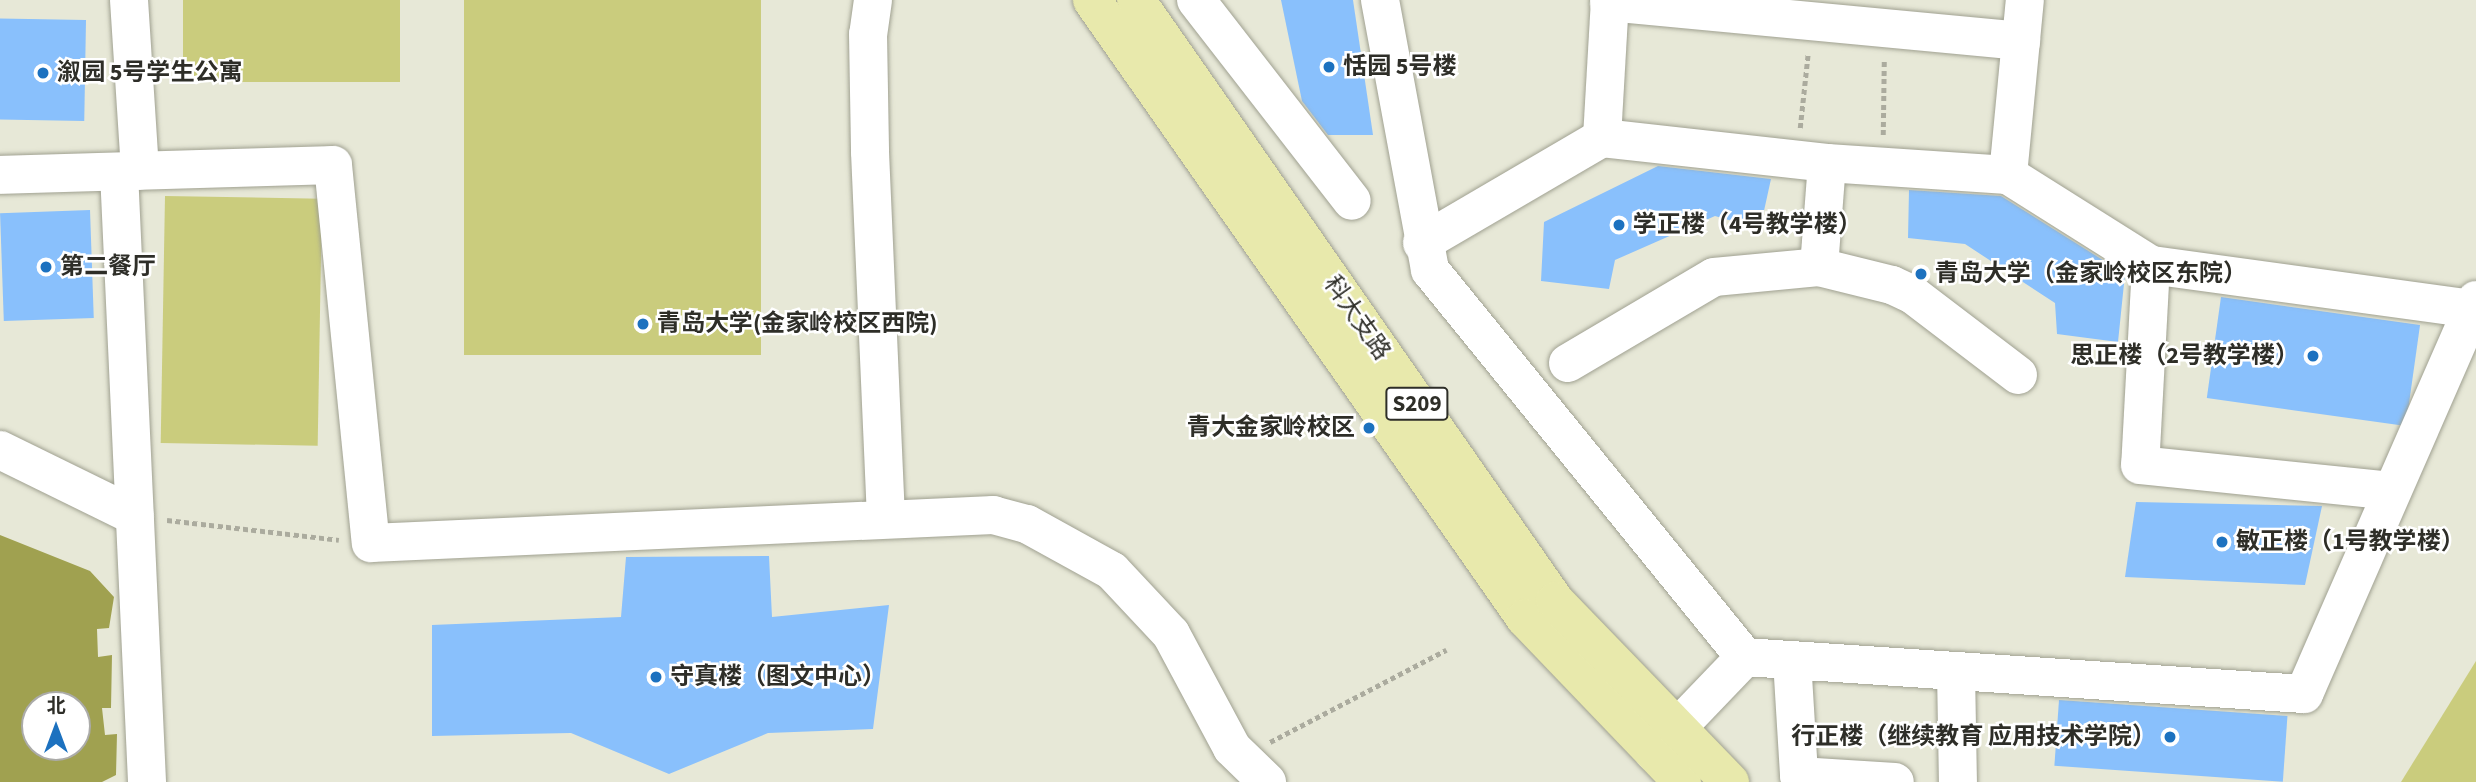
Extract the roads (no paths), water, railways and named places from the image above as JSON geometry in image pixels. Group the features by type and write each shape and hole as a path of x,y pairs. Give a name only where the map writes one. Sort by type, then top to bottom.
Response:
{"main road":[{"name":"科大支路","path":"1092,0 1525,618 1664,741 1727,781"},
{"name":"科大支路","path":"1136,0 1555,601 1664,741 1682,782"}],"lane":[{"path":"129,0 135,516 147,782"},
{"path":"873,0 868,34 870,139 886,519"},
{"path":"1196,0 1352,201"},
{"path":"1380,0 1422,243 1430,270 1745,657 2304,694 2474,304 2151,265 2008,175 1811,162 1601,138 1422,243"},
{"path":"2008,175 2025,0"},
{"path":"1601,138 1609,1 2021,41"},
{"path":"1811,162 1819,267"},
{"path":"0,175 333,165 371,543 993,515 1027,524 1112,571 1171,634 1255,769"},
{"path":"2151,265 2140,465 2392,491"},
{"path":"1568,363 1714,277 1819,267 1892,285 1913,296 2018,375"},
{"path":"0,450 135,516"},
{"path":"1664,741 1745,657"},
{"path":"1792,660 1799,776 1895,782"},
{"path":"1956,671 1958,782"}],"place":[{"name":"恬园 5号楼","path":"1329,67"},
{"name":"溆园 5号学生公寓","path":"43,73"},
{"name":"学正楼（4号教学楼）","path":"1619,225"},
{"name":"第二餐厅","path":"46,267"},
{"name":"青岛大学（金家岭校区东院）","path":"1921,274"},
{"name":"青岛大学(金家岭校区西院)","path":"643,324"},
{"name":"思正楼（2号教学楼）","path":"2313,356"},
{"name":"青大金家岭校区","path":"1369,428"},
{"name":"敏正楼（1号教学楼）","path":"2222,542"},
{"name":"守真楼（图文中心）","path":"656,677"},
{"name":"行正楼（继续教育 应用技术学院）","path":"2170,737"}]}
